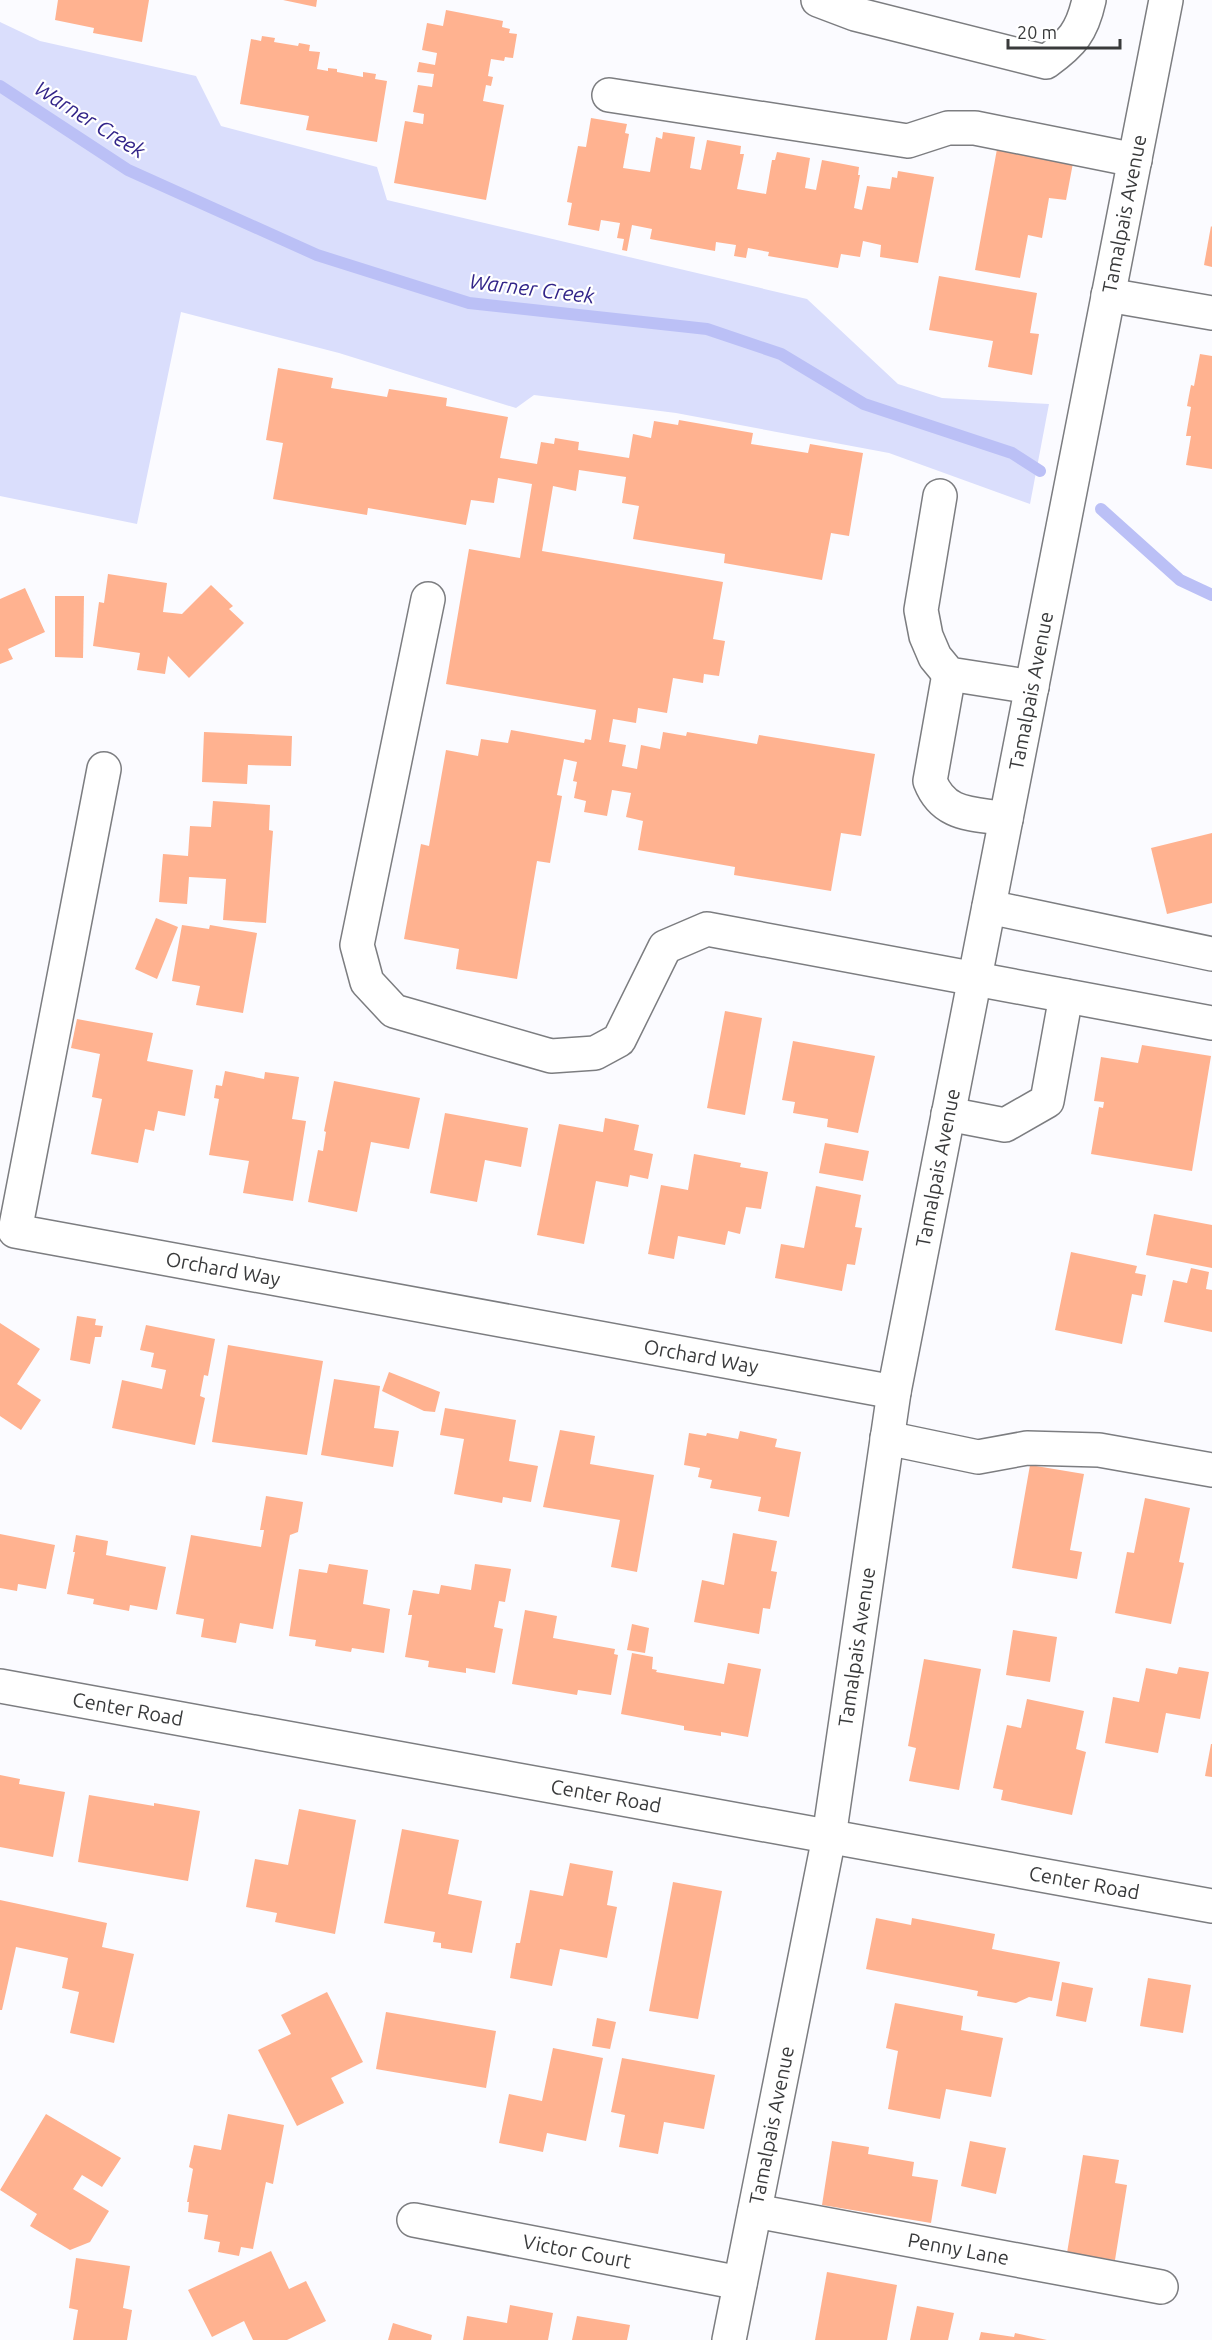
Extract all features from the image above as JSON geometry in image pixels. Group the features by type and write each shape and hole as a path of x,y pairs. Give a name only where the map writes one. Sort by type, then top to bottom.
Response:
{"street":[{"path":"818,0 855,14 1046,62 1069,46 1085,17 1089,0"},
{"name":"Tamalpais Avenue","path":"729,2340 830,1837 894,1392 1166,0"},
{"path":"609,95 908,141 948,128 975,128 1135,160"},
{"path":"1108,295 1212,313"},
{"path":"940,496 921,610 935,657 949,674 1032,687"},
{"path":"428,599 357,945 367,982 394,1011 551,1056 595,1053 619,1040 665,947 706,929 1212,1023"},
{"path":"949,674 930,781 934,792 942,803 954,810 1006,819"},
{"name":"Orchard Way","path":"104,769 15,1231 894,1392"},
{"path":"989,907 1212,954"},
{"path":"948,1114 1005,1125 1047,1101 1066,996"},
{"path":"887,1438 978,1457 1027,1448 1099,1450 1212,1470"},
{"name":"Center Road","path":"0,1686 1212,1906"},
{"name":"Penny Lane","path":"755,2211 1161,2287"},
{"name":"Victor Court","path":"414,2220 740,2283"}],"shaded area":[{"path":"0,22 40,41 196,76 221,126 377,167 387,200 807,299 898,384 942,398 1049,404 1030,504 889,453 676,413 534,395 516,408 339,353 181,312 137,524 0,496"}],"building":[{"path":"58,0 149,0 142,42 93,33 94,28 55,20"},
{"path":"283,0 317,0 316,7"},
{"path":"446,10 503,21 502,27 510,29 509,33 517,34 513,58 505,57 504,61 491,59 488,76 493,77 491,86 486,85 483,101 504,105 486,200 394,183 405,121 423,124 424,114 413,112 418,85 432,87 434,74 417,72 419,62 435,65 437,53 422,50 427,23 443,26"},
{"path":"262,36 275,38 274,42 298,46 299,43 310,45 309,51 320,52 317,69 328,71 328,68 337,69 337,72 363,77 363,72 376,74 375,79 387,81 377,142 306,130 309,116 240,104 251,39 261,41"},
{"path":"591,118 627,124 625,133 629,134 623,168 650,172 656,137 662,139 663,132 695,137 690,168 701,170 707,140 741,146 740,154 744,154 737,189 766,194 772,160 775,160 777,152 810,158 805,188 816,190 822,160 859,167 858,175 860,175 854,208 862,210 867,186 890,189 892,177 897,178 898,171 934,177 918,263 880,257 881,245 863,241 860,257 841,254 838,268 768,256 769,252 748,248 746,258 734,256 736,245 716,242 715,251 650,239 652,229 632,225 627,251 622,250 624,239 617,238 620,223 601,220 599,231 568,225 572,203 567,202 578,146 586,147"},
{"path":"997,149 1073,163 1066,200 1049,198 1042,238 1028,235 1020,278 975,270"},
{"path":"1212,227 1212,267 1204,265"},
{"path":"939,276 1037,293 1030,333 1039,334 1032,375 988,367 993,341 929,330"},
{"path":"1200,354 1212,356 1212,469 1186,465 1191,436 1186,436 1191,407 1187,406 1191,385 1194,386"},
{"path":"278,368 333,378 331,388 387,397 389,389 447,398 446,406 508,417 500,458 537,464 541,442 554,444 555,438 579,442 578,450 629,458 633,434 651,438 654,421 678,425 679,420 753,433 751,444 808,453 810,444 863,453 849,536 831,533 822,580 724,563 725,554 633,539 639,506 622,503 626,477 579,470 576,491 553,486 542,551 723,582 713,639 725,641 719,676 704,674 703,683 673,678 667,713 638,708 636,723 613,719 609,742 626,745 622,766 637,769 641,745 660,749 663,732 686,736 687,732 757,744 759,735 875,754 861,836 841,833 831,891 734,875 735,867 638,850 643,821 626,817 631,793 612,790 607,816 584,812 586,801 574,798 577,782 573,781 577,762 564,759 557,795 562,796 550,863 537,861 517,979 456,969 459,949 404,939 421,844 429,846 446,750 478,756 481,739 508,743 511,730 584,743 585,739 591,740 596,710 446,684 469,549 520,558 532,484 498,478 494,503 471,500 466,525 368,508 367,515 273,499 283,443 266,440"},
{"path":"108,574 167,583 163,612 182,614 211,585 233,606 229,609 244,623 189,678 168,656 165,674 137,670 140,653 93,646 99,602 104,603"},
{"path":"25,588 45,632 8,649 13,659 0,664 0,599"},
{"path":"55,596 84,596 83,658 55,657"},
{"path":"204,732 292,736 291,766 248,765 247,784 202,782"},
{"path":"213,801 270,805 269,830 273,831 266,923 223,920 226,879 189,877 187,904 159,902 163,854 188,856 190,826 211,827"},
{"path":"1212,833 1212,903 1167,914 1151,848"},
{"path":"156,918 178,927 157,979 135,969"},
{"path":"182,925 209,929 210,925 257,933 243,1013 196,1005 200,986 172,981"},
{"path":"725,1011 762,1018 745,1115 707,1108"},
{"path":"77,1019 153,1033 147,1061 193,1070 185,1116 158,1111 154,1131 145,1129 138,1163 91,1154 102,1099 92,1097 100,1054 71,1048"},
{"path":"793,1041 875,1056 858,1133 827,1127 828,1119 793,1113 795,1102 782,1100"},
{"path":"1142,1045 1211,1056 1192,1171 1091,1154 1099,1107 1103,1108 1104,1102 1094,1101 1101,1057 1138,1063"},
{"path":"225,1071 264,1079 265,1072 299,1077 292,1119 306,1121 293,1201 243,1193 249,1161 209,1155 219,1099 214,1098 216,1085 222,1086"},
{"path":"334,1081 420,1098 409,1149 371,1142 357,1212 308,1202 318,1150 323,1151 326,1132 324,1131"},
{"path":"445,1113 528,1128 521,1167 485,1160 477,1202 430,1193"},
{"path":"605,1118 639,1125 634,1150 653,1154 648,1179 630,1175 628,1187 596,1181 584,1244 537,1235 559,1124 603,1132"},
{"path":"825,1143 869,1151 863,1181 819,1173"},
{"path":"694,1154 741,1163 740,1167 768,1172 761,1209 746,1207 740,1234 728,1231 725,1245 678,1236 674,1259 648,1254 661,1185 688,1190"},
{"path":"816,1186 861,1195 855,1227 862,1228 855,1265 847,1264 842,1291 775,1278 781,1244 804,1248"},
{"path":"1154,1214 1212,1225 1212,1268 1146,1255"},
{"path":"1071,1252 1137,1266 1135,1273 1146,1275 1142,1296 1132,1294 1122,1344 1055,1330"},
{"path":"1191,1268 1209,1272 1206,1289 1212,1290 1212,1332 1164,1322 1173,1280 1187,1283"},
{"path":"77,1316 96,1319 95,1325 103,1326 101,1337 95,1337 90,1364 70,1360"},
{"path":"0,1323 40,1349 17,1384 41,1400 21,1430 0,1416"},
{"path":"146,1325 215,1339 208,1376 204,1375 200,1396 205,1398 195,1445 112,1428 122,1380 162,1389 166,1370 151,1367 154,1353 140,1350"},
{"path":"228,1345 323,1361 307,1455 212,1442"},
{"path":"389,1372 440,1392 435,1412 424,1411 382,1391"},
{"path":"334,1379 380,1386 374,1428 399,1431 393,1467 321,1455"},
{"path":"445,1408 516,1420 509,1461 538,1466 531,1502 503,1497 502,1503 454,1494 464,1439 440,1435"},
{"path":"560,1430 595,1436 590,1464 654,1475 637,1572 611,1567 620,1520 543,1507"},
{"path":"740,1431 777,1439 775,1447 801,1452 789,1517 758,1511 761,1497 710,1488 712,1480 698,1477 700,1468 684,1465 689,1433 706,1436 707,1433 738,1439"},
{"path":"1030,1465 1084,1474 1070,1550 1082,1552 1077,1579 1012,1568"},
{"path":"266,1496 303,1502 298,1532 290,1535 273,1629 240,1623 236,1643 201,1637 204,1619 176,1614 191,1535 261,1547 264,1530 260,1530"},
{"path":"1145,1498 1190,1508 1179,1562 1184,1563 1171,1624 1115,1613 1127,1552 1134,1553"},
{"path":"733,1533 777,1541 771,1571 777,1572 770,1609 763,1608 759,1634 694,1622 702,1580 724,1585"},
{"path":"0,1534 55,1545 46,1589 18,1584 17,1591 0,1588"},
{"path":"76,1535 108,1541 106,1555 166,1567 157,1610 130,1605 129,1611 93,1604 94,1599 67,1594"},
{"path":"329,1564 368,1570 363,1604 390,1609 384,1653 352,1648 351,1652 315,1646 316,1640 289,1636 299,1569 327,1573"},
{"path":"475,1564 511,1569 505,1602 499,1601 494,1627 503,1629 495,1673 466,1668 466,1673 428,1667 429,1661 405,1657 412,1615 408,1615 413,1590 439,1594 441,1585 471,1590"},
{"path":"525,1610 557,1616 553,1638 615,1649 614,1654 618,1655 611,1695 578,1690 577,1695 512,1684"},
{"path":"632,1624 649,1628 645,1653 627,1650"},
{"path":"1013,1630 1057,1637 1050,1682 1006,1675"},
{"path":"632,1653 653,1657 652,1669 657,1670 656,1672 724,1684 728,1663 761,1669 748,1737 721,1732 721,1736 684,1730 684,1726 621,1714"},
{"path":"924,1659 981,1669 959,1790 909,1781 916,1748 908,1746"},
{"path":"1179,1667 1209,1672 1200,1719 1166,1713 1158,1753 1105,1743 1113,1697 1139,1702 1146,1668 1177,1674"},
{"path":"1027,1699 1084,1711 1076,1749 1086,1752 1072,1815 1001,1800 1003,1790 993,1788 1007,1725 1021,1728"},
{"path":"1212,1744 1212,1777 1205,1776"},
{"path":"0,1775 20,1779 19,1784 65,1792 53,1857 0,1847"},
{"path":"89,1795 200,1811 188,1881 78,1862"},
{"path":"299,1809 356,1820 335,1934 275,1922 277,1913 246,1907 255,1859 288,1865"},
{"path":"402,1829 459,1840 448,1894 482,1901 472,1953 441,1948 441,1943 433,1942 435,1932 384,1923"},
{"path":"570,1863 613,1871 607,1905 617,1907 607,1958 560,1949 552,1986 510,1978 516,1943 520,1943 530,1890 563,1896"},
{"path":"673,1882 722,1891 698,2019 649,2011"},
{"path":"0,1900 107,1923 102,1947 134,1954 114,2043 70,2033 79,1992 62,1988 68,1958 16,1947 2,2010 0,2010"},
{"path":"876,1918 911,1925 912,1918 995,1934 992,1949 1060,1962 1052,2001 1029,1997 1016,2003 977,1996 978,1991 866,1969"},
{"path":"1148,1978 1191,1985 1183,2033 1140,2026"},
{"path":"1062,1982 1093,1988 1086,2022 1056,2016"},
{"path":"327,1992 363,2062 331,2078 344,2103 297,2126 258,2050 291,2034 281,2015"},
{"path":"895,2003 963,2016 961,2030 1003,2038 991,2097 946,2089 940,2119 888,2109 898,2051 886,2048"},
{"path":"386,2012 496,2031 486,2088 376,2069"},
{"path":"597,2018 616,2022 610,2049 592,2046"},
{"path":"553,2048 603,2058 586,2141 547,2133 543,2152 499,2143 509,2094 542,2101"},
{"path":"622,2058 715,2075 704,2129 664,2122 658,2154 619,2147 625,2115 611,2112"},
{"path":"46,2114 121,2158 102,2187 82,2175 73,2189 109,2211 90,2242 70,2250 30,2226 37,2214 0,2190"},
{"path":"228,2114 284,2125 273,2184 266,2182 253,2249 241,2247 239,2256 218,2252 220,2242 204,2239 208,2215 188,2212 189,2202 187,2202 193,2169 189,2167 194,2145 221,2150"},
{"path":"832,2141 869,2147 868,2154 914,2162 912,2176 938,2180 931,2223 822,2205"},
{"path":"970,2141 1006,2148 996,2194 961,2186"},
{"path":"1083,2155 1119,2160 1115,2183 1127,2185 1115,2260 1067,2253"},
{"path":"271,2251 289,2289 306,2281 326,2321 287,2340 253,2340 244,2321 212,2337 188,2290"},
{"path":"76,2258 130,2266 123,2308 132,2310 127,2340 73,2340 78,2310 69,2308"},
{"path":"827,2272 897,2285 887,2340 815,2340"},
{"path":"510,2305 553,2313 548,2340 463,2340 467,2316 507,2323"},
{"path":"917,2306 954,2313 948,2340 910,2340"},
{"path":"577,2316 630,2325 627,2340 572,2340"},
{"path":"393,2323 432,2335 431,2340 388,2340"},
{"path":"981,2332 1014,2337 1015,2333 1047,2340 979,2340"}],"waterway":[{"name":"Warner Creek","path":"0,86 128,170 317,255 469,303 707,329 781,354 864,404 1012,453 1040,471"},
{"name":"Warner Creek","path":"1101,509 1180,580 1212,595"}]}
